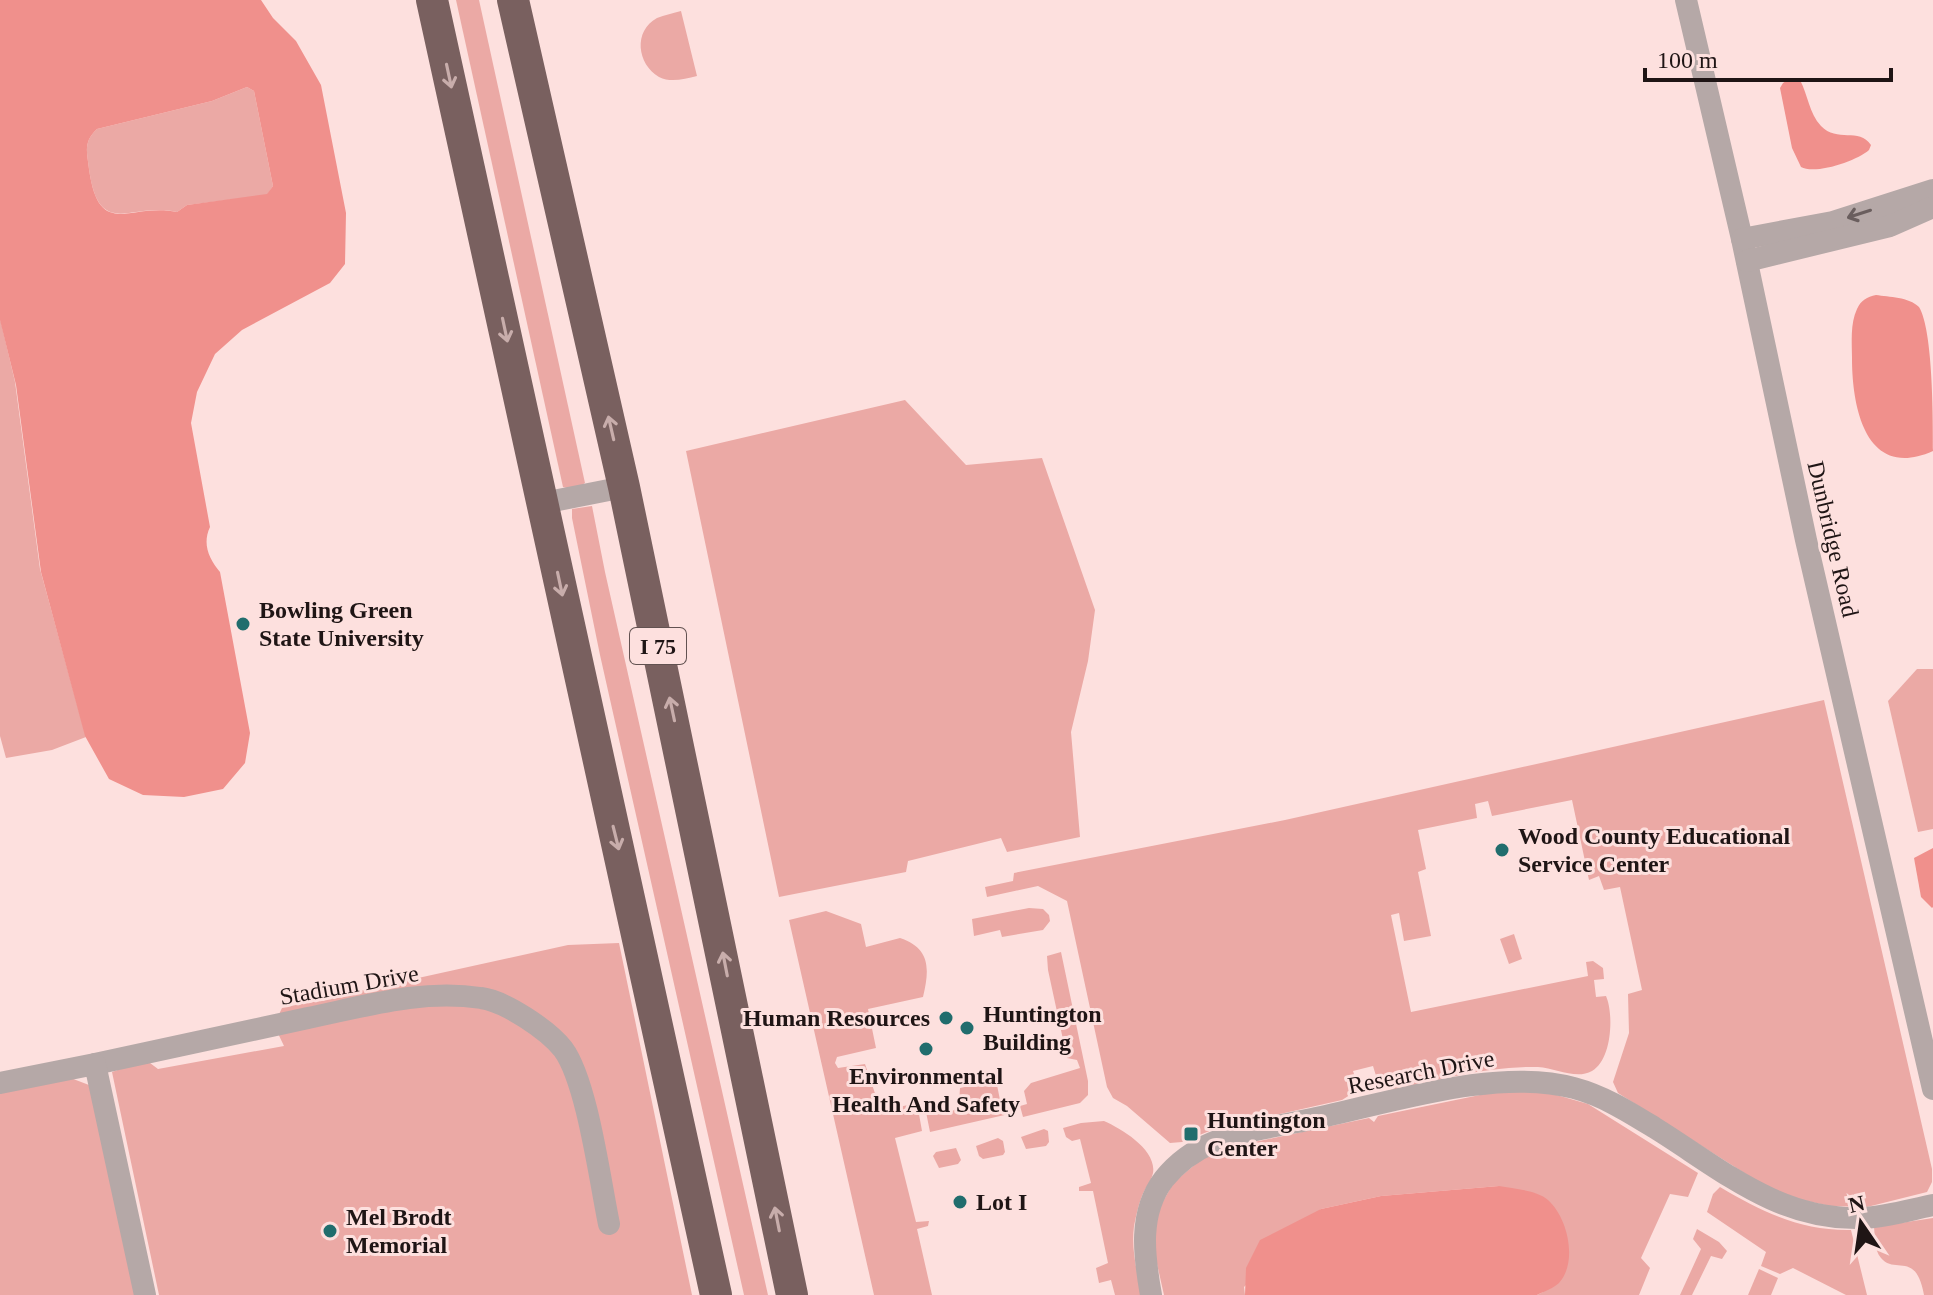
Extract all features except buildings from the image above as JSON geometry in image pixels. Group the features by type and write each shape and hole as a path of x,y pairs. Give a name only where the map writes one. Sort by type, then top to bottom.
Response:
{"highway":[{"path":"432,0 716,1295"},
{"name":"I 75","path":"513,0 624,487 792,1295"}],"street":[{"name":"Dunbridge Road","path":"1686,0 1806,540 1933,1089"},
{"path":"1744,250 1933,190"},
{"path":"1744,250 1890,226 1933,207"},
{"path":"543,503 624,487"},
{"name":"Stadium Drive","path":"0,1083 414,995 483,998 505,1006 563,1048 576,1077 609,1224"},
{"path":"95,1064 145,1295"},
{"name":"Research Drive","path":"1151,1295 1145,1259 1146,1223 1158,1189 1175,1167 1190,1155 1222,1139 1477,1085 1526,1081 1550,1083 1598,1096 1652,1126 1743,1186 1776,1203 1812,1214 1862,1218 1933,1205"}],"shaded area":[{"path":"0,0 261,0 273,18 296,41 321,85 346,213 345,264 330,283 242,330 215,354 197,392 191,423 210,527 207,545 210,557 220,572 250,733 245,763 223,789 184,797 143,795 109,779 85,736 41,572 16,385 0,320","holes":["247,87 254,91 273,186 267,194 187,205 177,212 160,210 119,214 109,212 100,205 94,191 87,152 90,138 97,129 212,101"]},
{"path":"456,0 479,0 585,483 574,490 563,487"},
{"path":"681,11 697,76 668,80 659,77 646,64 641,39 649,24 657,18"},
{"path":"1791,78 1800,80 1821,126 1834,134 1866,140 1871,145 1869,150 1836,166 1816,169 1801,167 1792,148 1780,88"},
{"path":"247,87 254,91 273,186 267,195 187,205 177,212 120,213 100,205 94,191 87,152 90,138 97,129 212,101"},
{"path":"1876,295 1910,301 1919,307 1924,318 1931,375 1933,451 1910,458 1892,456 1878,448 1867,434 1855,398 1853,321 1860,303"},
{"path":"0,318 15,382 40,569 86,737 52,750 6,758 0,736"},
{"path":"905,400 966,465 1042,458 1095,610 1088,661 1071,732 1080,837 1007,852 1001,838 908,861 906,872 779,897 686,451"},
{"path":"592,506 768,1295 744,1295 600,655 572,518 572,509"},
{"path":"1917,669 1933,669 1933,829 1918,832 1888,701"},
{"path":"1824,700 1932,1169 1932,1182 1927,1192 1867,1207 1830,1206 1793,1198 1757,1181 1618,1093 1613,1082 1629,1033 1628,994 1642,990 1620,887 1604,890 1599,876 1589,880 1572,800 1492,816 1488,801 1475,804 1477,818 1418,830 1426,869 1418,872 1431,936 1404,941 1399,913 1391,915 1411,1012 1588,976 1586,962 1593,961 1603,968 1604,979 1594,980 1596,997 1606,996 1609,1004 1610,1036 1599,1065 1592,1071 1579,1074 1538,1067 1501,1069 1391,1090 1377,1079 1373,1066 1353,1071 1356,1080 1353,1093 1342,1100 1217,1128 1182,1142 1170,1143 1113,1098 1107,1087 1067,901 1038,886 987,897 985,887 1013,881 1014,873 1285,820"},
{"path":"1933,848 1932,908 1921,897 1914,858"},
{"path":"1029,908 1043,909 1049,915 1050,921 1043,930 1002,937 1000,930 974,936 972,919"},
{"path":"826,911 861,924 866,947 900,938 917,947 925,960 927,977 923,997 868,1009 876,1048 837,1057 835,1063 838,1068 865,1064 881,1111 917,1103 922,1131 895,1138 916,1222 929,1221 928,1226 917,1229 932,1295 874,1295 789,920"},
{"path":"1514,934 1522,959 1509,964 1500,939"},
{"path":"619,943 692,1295 159,1295 112,1072 146,1060 158,1069 284,1046 274,1025 282,1008 568,945"},
{"path":"1061,952 1088,1081 1088,1095 1080,1103 1023,1117 1020,1106 1027,1104 1024,1091 1031,1083 1080,1068 1077,1060 1067,1058 1048,970 1047,956"},
{"path":"68,1077 89,1085 140,1295 0,1295 0,1092"},
{"path":"996,1080 1002,1110 1008,1110 1009,1114 930,1132 926,1112 929,1107 941,1114 948,1113 959,1105 960,1088"},
{"path":"1509,1089 1553,1094 1588,1104 1698,1173 1688,1197 1670,1194 1641,1258 1650,1268 1639,1295 1537,1295 1543,1292 1499,1186 1381,1196 1321,1209 1244,1287 1245,1295 1164,1295 1153,1246 1157,1212 1174,1182 1203,1158 1245,1144 1369,1118 1374,1122 1378,1116"},
{"path":"1104,1121 1137,1141 1153,1164 1153,1173 1141,1200 1133,1235 1142,1295 1115,1295 1111,1280 1099,1283 1096,1268 1108,1263 1093,1191 1079,1191 1079,1187 1091,1183 1080,1139 1072,1141 1066,1137 1063,1128"},
{"path":"1044,1129 1048,1131 1049,1142 1046,1146 1026,1149 1021,1137"},
{"path":"998,1138 1003,1141 1003,1155 983,1159 979,1156 976,1146"},
{"path":"956,1148 961,1160 958,1164 939,1168 933,1156 936,1152"},
{"path":"1499,1186 1525,1190 1548,1200 1565,1229 1569,1252 1565,1274 1557,1285 1537,1295 1245,1295 1246,1268 1260,1240 1321,1209 1381,1196"},
{"path":"1720,1187 1782,1218 1815,1227 1851,1230 1867,1295 1846,1295 1793,1268 1780,1274 1761,1266 1766,1252 1707,1212 1713,1194"},
{"path":"1933,1218 1933,1295 1924,1295 1920,1281 1911,1268 1892,1265 1881,1258 1876,1247 1874,1227"},
{"path":"1697,1229 1719,1242 1727,1251 1722,1259 1711,1256 1692,1295 1680,1295 1701,1249 1693,1239"},
{"path":"1759,1269 1778,1278 1771,1295 1748,1295"}],"place":[{"name":"Bowling Green State University","path":"243,624"},
{"name":"Wood County Educational Service Center","path":"1502,850"},
{"name":"Human Resources","path":"946,1018"},
{"name":"Huntington Building","path":"967,1028"},
{"name":"Environmental Health And Safety","path":"926,1049"},
{"name":"Huntington Center","path":"1191,1134"},
{"name":"Lot I","path":"960,1202"},
{"name":"Mel Brodt Memorial","path":"330,1231"}]}
